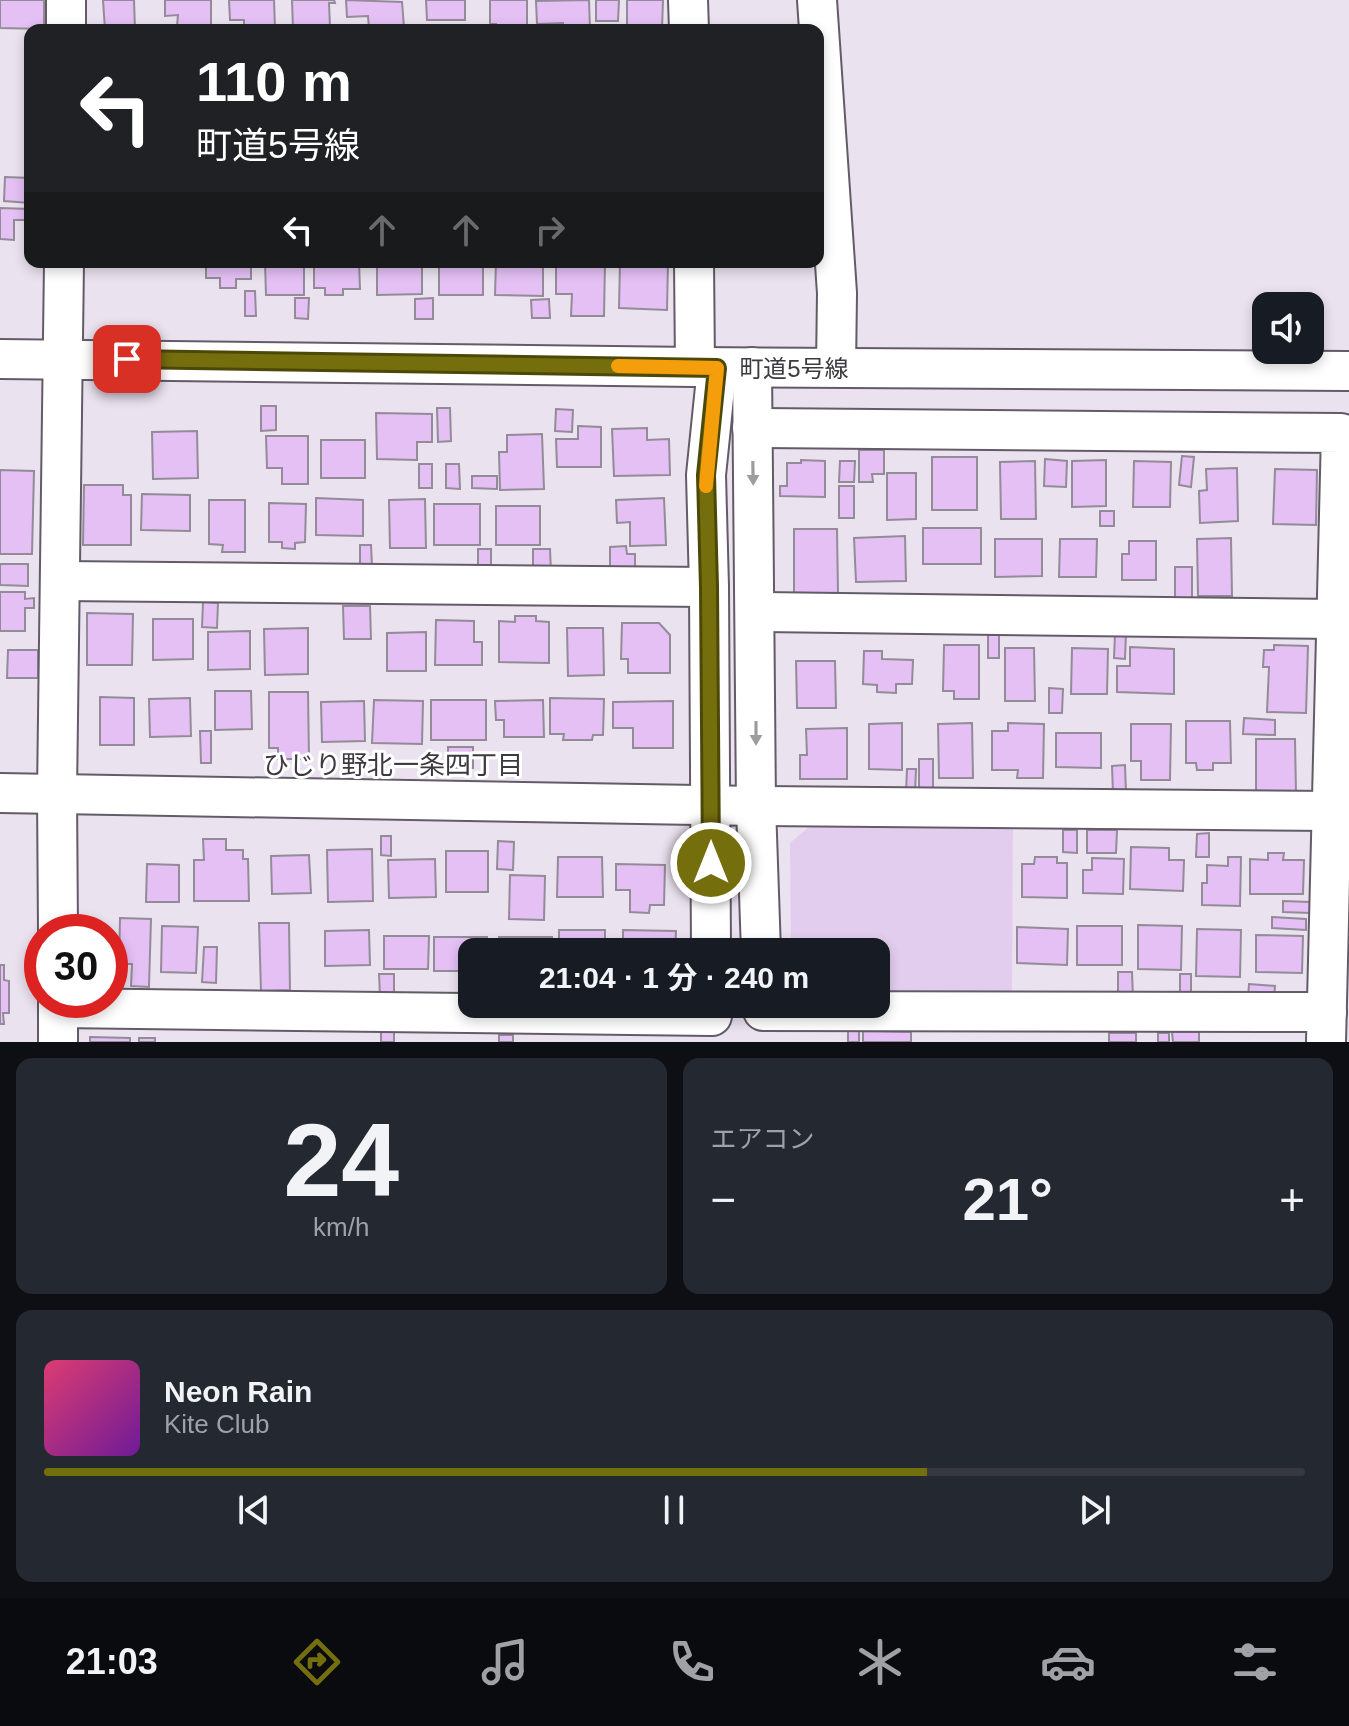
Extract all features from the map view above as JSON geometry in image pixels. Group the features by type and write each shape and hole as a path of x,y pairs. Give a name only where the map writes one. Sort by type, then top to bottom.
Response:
{"street":[{"path":"66,0 66,24"},
{"path":"688,0 689,24"},
{"path":"817,0 819,24"},
{"path":"824,103 837,293 836,367"},
{"path":"58,914 64,268"},
{"path":"696,268 721,367 752,428 761,938"},
{"name":"町道5号線","path":"0,359 1349,371"},
{"path":"711,938 706,475 721,367"},
{"path":"752,428 1341,433 1327,1027 763,1019"},
{"path":"60,581 709,587"},
{"path":"755,612 1337,619"},
{"path":"0,793 756,806 1332,811"},
{"path":"128,1017 712,1021"}],"shaded area":[{"path":"809,827 1013,828 1012,995 890,993 890,938 791,938 790,843"}],"building":[{"path":"0,0 44,0 44,24 24,24 24,29 0,28"},
{"path":"103,0 134,0 135,24 105,24"},
{"path":"165,0 211,0 211,24 177,24 178,15 165,16"},
{"path":"229,0 274,0 275,24 244,24 244,20 230,20"},
{"path":"292,0 334,0 335,3 329,3 330,24 293,24"},
{"path":"346,0 402,2 404,24 369,24 368,16 347,17"},
{"path":"426,0 465,0 465,20 427,20"},
{"path":"490,0 527,0 527,24 490,24"},
{"path":"589,0 590,24 537,24 536,1"},
{"path":"596,0 619,0 618,21 596,21"},
{"path":"627,0 663,0 662,24 627,24"},
{"path":"5,177 24,178 24,203 4,201"},
{"path":"0,208 24,209 24,220 14,220 14,240 0,239"},
{"path":"206,268 251,268 251,279 236,279 236,288 220,288 220,278 206,278"},
{"path":"265,268 304,268 304,295 266,295"},
{"path":"314,268 359,268 360,289 343,289 343,295 325,295 325,288 314,288"},
{"path":"377,268 422,268 422,294 377,295"},
{"path":"439,268 483,268 483,295 439,295"},
{"path":"496,268 543,268 543,296 495,295"},
{"path":"556,268 605,268 604,316 571,316 572,294 556,294"},
{"path":"620,268 668,268 667,310 619,308"},
{"path":"245,291 255,291 256,316 245,316"},
{"path":"295,298 309,298 308,319 295,318"},
{"path":"433,298 433,319 415,319 415,299"},
{"path":"549,299 550,318 532,318 531,300"},
{"path":"261,406 276,406 276,430 261,431"},
{"path":"437,408 450,408 451,441 438,442"},
{"path":"556,409 573,410 572,432 555,431"},
{"path":"376,413 432,414 432,442 417,442 417,460 377,459"},
{"path":"578,426 601,427 601,467 557,467 556,439 578,439"},
{"path":"647,428 647,440 669,439 670,475 614,476 612,429"},
{"path":"197,431 198,478 153,479 152,432"},
{"path":"542,434 544,489 500,490 499,452 507,452 507,435"},
{"path":"266,436 308,436 308,484 282,484 282,468 267,468"},
{"path":"321,440 365,440 365,478 321,478"},
{"path":"859,450 884,450 884,474 872,474 873,482 859,482"},
{"path":"1182,456 1194,457 1191,487 1179,485"},
{"path":"932,457 977,457 977,510 932,510"},
{"path":"1045,459 1067,461 1066,487 1044,486"},
{"path":"801,460 825,461 825,497 780,496 780,486 787,486 787,463 801,463"},
{"path":"1106,460 1106,506 1072,507 1072,461"},
{"path":"840,461 855,461 854,482 839,482"},
{"path":"1035,461 1036,519 1001,519 1000,462"},
{"path":"1134,461 1171,462 1170,507 1133,507"},
{"path":"419,464 432,464 432,488 419,488"},
{"path":"446,464 459,464 460,489 446,488"},
{"path":"1237,468 1238,521 1200,523 1199,491 1207,490 1206,469"},
{"path":"1275,469 1317,470 1316,525 1273,524"},
{"path":"0,470 34,471 32,554 0,554"},
{"path":"887,473 916,473 916,519 887,520"},
{"path":"472,476 497,476 497,489 472,488"},
{"path":"84,485 123,485 123,495 131,495 131,545 83,545"},
{"path":"839,486 854,486 854,518 839,518"},
{"path":"142,494 190,495 190,531 141,530"},
{"path":"316,498 363,500 363,536 316,535"},
{"path":"664,498 666,545 630,546 630,522 617,523 616,500"},
{"path":"425,499 426,548 390,548 389,500"},
{"path":"209,500 245,500 245,552 222,552 223,545 209,544"},
{"path":"269,503 306,504 305,542 295,543 295,549 282,548 282,542 269,542"},
{"path":"434,504 480,504 480,545 434,545"},
{"path":"496,506 540,506 540,545 496,545"},
{"path":"1100,511 1114,511 1114,526 1100,526"},
{"path":"923,528 981,528 981,564 923,564"},
{"path":"794,529 837,529 838,593 794,593"},
{"path":"905,536 906,581 856,582 854,538"},
{"path":"1231,538 1232,596 1198,596 1197,539"},
{"path":"995,539 1042,539 1042,576 995,577"},
{"path":"1060,539 1097,539 1096,577 1059,577"},
{"path":"1129,541 1156,541 1156,580 1122,580 1122,554 1129,554"},
{"path":"360,545 371,545 372,566 360,566"},
{"path":"626,546 627,554 635,554 635,573 610,574 610,547"},
{"path":"478,549 491,549 491,570 478,570"},
{"path":"533,549 550,549 551,572 533,572"},
{"path":"0,564 28,564 28,586 0,585"},
{"path":"1175,567 1192,567 1192,599 1175,599"},
{"path":"0,592 25,592 25,599 34,598 34,608 25,608 25,631 0,631"},
{"path":"203,602 218,603 217,628 202,627"},
{"path":"343,606 370,606 371,639 344,639"},
{"path":"87,613 133,614 132,665 87,665"},
{"path":"515,616 536,616 536,621 549,622 549,663 499,662 499,621 515,622"},
{"path":"153,619 193,619 193,659 153,660"},
{"path":"436,620 474,621 474,642 482,642 482,665 435,665"},
{"path":"622,623 659,623 670,635 670,673 628,673 628,659 621,659"},
{"path":"308,628 308,674 265,675 264,629"},
{"path":"567,628 603,628 604,675 568,676"},
{"path":"250,631 250,669 208,670 208,632"},
{"path":"426,632 426,671 387,671 387,633"},
{"path":"1115,633 1126,633 1125,659 1114,658"},
{"path":"988,635 999,635 999,658 988,658"},
{"path":"944,645 979,645 979,699 954,699 954,691 943,691"},
{"path":"1274,645 1308,646 1306,713 1267,712 1269,667 1263,667 1264,650 1274,650"},
{"path":"1130,647 1174,649 1174,694 1117,692 1117,666 1130,666"},
{"path":"1005,648 1034,648 1035,701 1005,701"},
{"path":"1072,648 1108,649 1107,694 1071,694"},
{"path":"8,650 38,650 38,678 7,678"},
{"path":"864,651 882,651 882,659 913,660 912,684 896,684 896,693 877,692 877,685 863,684"},
{"path":"796,661 835,661 836,708 797,708"},
{"path":"1049,688 1063,689 1062,713 1049,713"},
{"path":"215,691 251,691 252,729 215,730"},
{"path":"269,692 308,692 309,759 278,759 278,748 269,748"},
{"path":"100,697 134,698 134,745 100,745"},
{"path":"190,698 191,736 150,737 149,699"},
{"path":"550,698 604,699 603,735 593,735 592,740 563,740 564,734 550,734"},
{"path":"374,700 423,701 422,744 372,743"},
{"path":"431,700 486,700 486,740 431,740"},
{"path":"543,700 544,737 504,737 504,720 496,720 495,701"},
{"path":"364,701 365,741 322,742 321,702"},
{"path":"673,701 673,748 633,748 633,728 613,728 613,702"},
{"path":"1244,718 1275,720 1275,735 1243,734"},
{"path":"1186,721 1230,721 1231,763 1213,763 1213,770 1197,770 1196,763 1186,763"},
{"path":"902,723 902,770 869,769 869,724"},
{"path":"972,723 973,778 939,778 938,724"},
{"path":"1008,723 1044,724 1043,778 1017,778 1018,770 992,770 992,731 1008,731"},
{"path":"1131,724 1171,724 1170,780 1141,780 1141,761 1131,761"},
{"path":"847,728 847,779 800,779 800,755 807,755 806,729"},
{"path":"200,731 211,731 211,763 201,763"},
{"path":"1056,733 1101,733 1101,768 1056,767"},
{"path":"1256,739 1295,739 1296,794 1256,794"},
{"path":"448,747 473,747 473,768 448,768"},
{"path":"919,759 933,759 933,792 919,791"},
{"path":"1125,765 1126,793 1113,794 1112,766"},
{"path":"907,769 916,769 915,793 906,793"},
{"path":"1063,830 1077,830 1077,853 1063,852"},
{"path":"1087,830 1117,830 1116,853 1087,853"},
{"path":"1209,833 1209,857 1196,857 1197,834"},
{"path":"381,836 391,836 391,856 381,855"},
{"path":"203,839 226,839 226,850 243,850 243,859 248,859 249,901 194,901 194,860 204,860"},
{"path":"498,841 514,842 513,870 497,869"},
{"path":"1131,847 1169,848 1169,860 1184,860 1183,891 1130,889"},
{"path":"372,849 373,901 328,902 327,850"},
{"path":"446,851 488,851 488,892 446,892"},
{"path":"1268,853 1284,853 1283,860 1304,860 1303,894 1250,894 1250,859 1268,860"},
{"path":"309,855 311,893 272,894 271,856"},
{"path":"558,857 602,857 603,897 557,897"},
{"path":"1035,857 1057,857 1057,863 1067,863 1067,898 1022,897 1022,864 1034,864"},
{"path":"1228,857 1241,857 1240,906 1202,905 1202,883 1207,883 1207,865 1228,866"},
{"path":"1092,858 1124,859 1123,894 1083,893 1083,870 1092,870"},
{"path":"435,859 436,897 389,898 388,860"},
{"path":"147,864 179,865 179,902 146,902"},
{"path":"616,864 665,865 664,905 650,905 649,913 630,912 630,890 616,890"},
{"path":"510,875 545,876 544,920 509,919"},
{"path":"1283,901 1310,902 1310,913 1283,912"},
{"path":"1272,917 1306,919 1306,930 1272,928"},
{"path":"128,918 151,919 149,987 131,986 132,964 128,964"},
{"path":"259,923 289,923 290,990 261,991"},
{"path":"1138,925 1182,926 1181,970 1138,969"},
{"path":"162,926 198,927 196,973 161,972"},
{"path":"1077,926 1122,926 1122,965 1077,965"},
{"path":"1017,927 1068,929 1067,965 1017,963"},
{"path":"1197,929 1241,930 1240,977 1196,976"},
{"path":"369,930 370,965 325,966 325,931"},
{"path":"559,930 605,930 605,938 559,938"},
{"path":"623,930 676,931 676,938 623,938"},
{"path":"1256,935 1303,936 1302,973 1256,972"},
{"path":"384,936 429,936 428,969 384,969"},
{"path":"434,937 487,937 458,938 458,971 434,971"},
{"path":"499,937 552,937 552,938"},
{"path":"204,947 217,947 216,983 202,982"},
{"path":"0,965 4,965 4,980 9,981 9,1013 3,1013 4,1024 0,1024"},
{"path":"1118,972 1132,972 1133,997 1118,997"},
{"path":"379,974 394,974 394,996 380,996"},
{"path":"1180,974 1191,974 1191,995 1180,995"},
{"path":"1249,984 1275,986 1274,1000 1248,998"},
{"path":"848,1030 859,1030 859,1042 848,1042"},
{"path":"863,1031 911,1032 911,1042 863,1042"},
{"path":"381,1032 394,1032 394,1042 381,1042"},
{"path":"1172,1032 1199,1032 1199,1042 1173,1042"},
{"path":"1109,1033 1136,1033 1136,1042 1109,1042"},
{"path":"1158,1033 1169,1033 1169,1042 1158,1042"},
{"path":"499,1035 513,1035 513,1042 499,1042"},
{"path":"90,1037 130,1038 130,1042 90,1042"},
{"path":"139,1038 155,1038 155,1042 139,1042"}],"slow traffic":[{"path":"618,366 717,368 706,486"}],"district":[{"name":"ひじり野北一条四丁目","path":"393,765"}],"route":[{"path":"127,359 717,368 706,475 711,863"}]}
